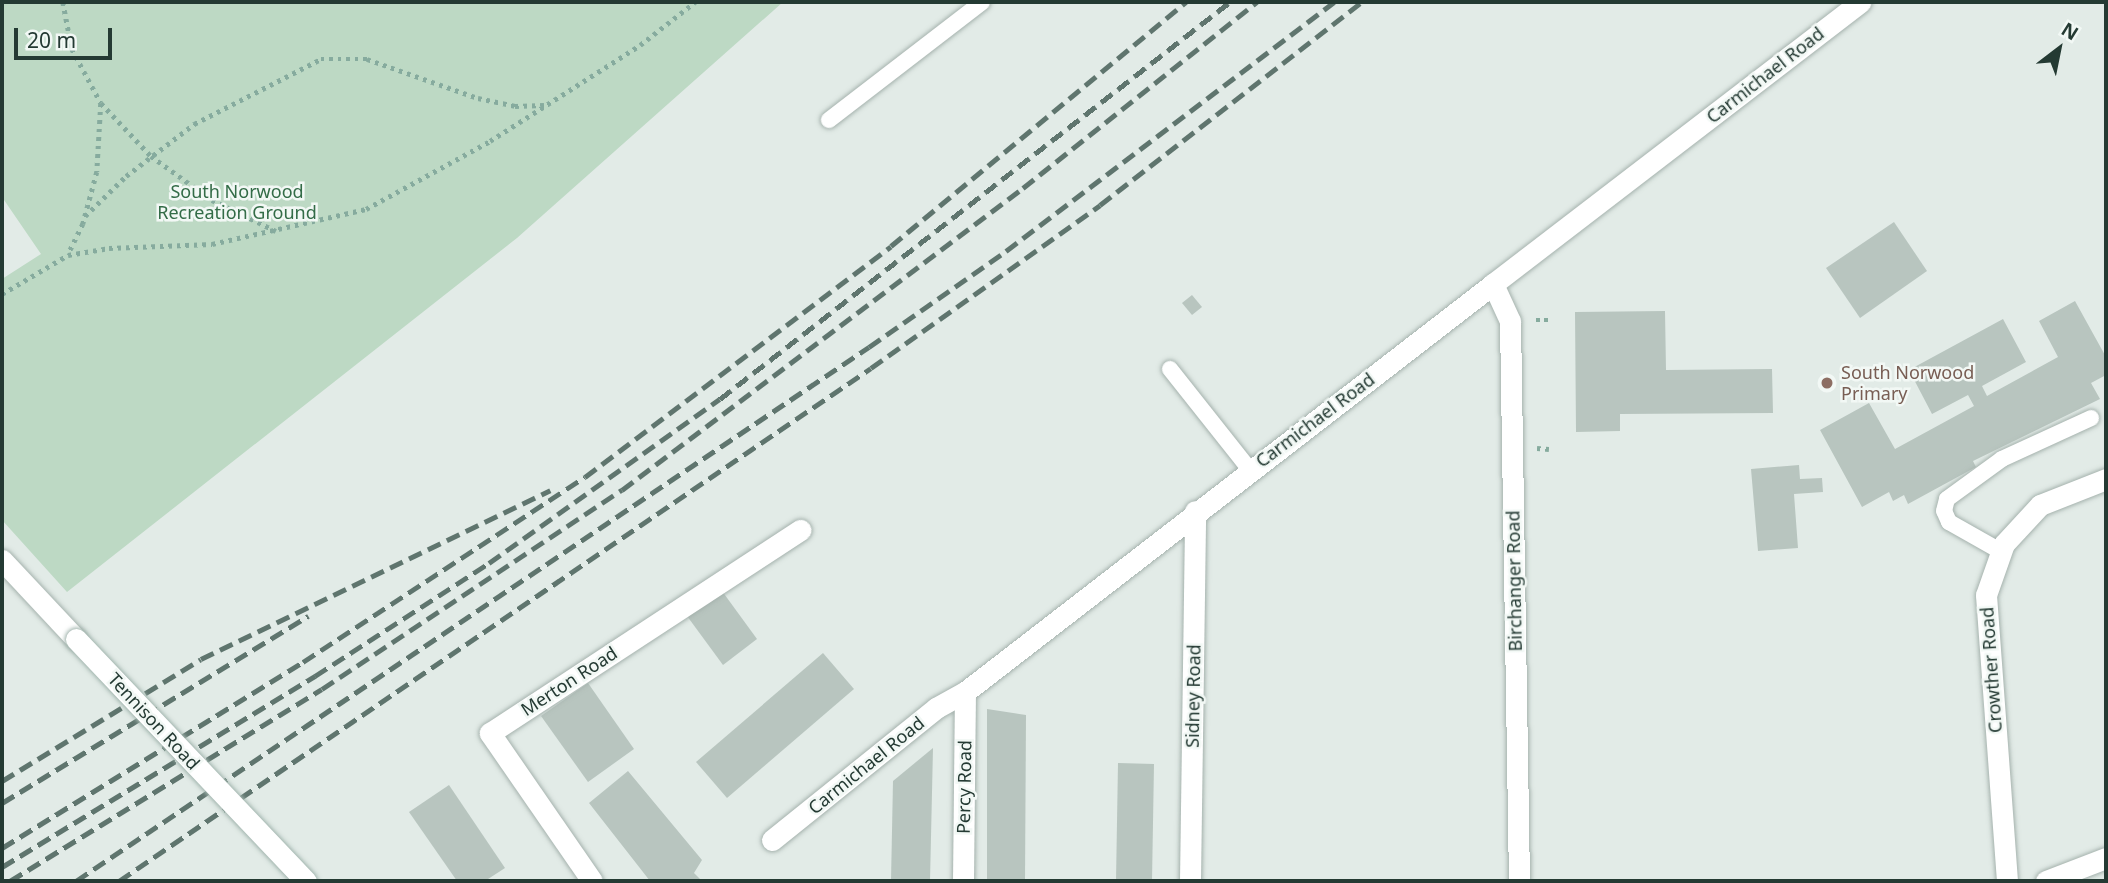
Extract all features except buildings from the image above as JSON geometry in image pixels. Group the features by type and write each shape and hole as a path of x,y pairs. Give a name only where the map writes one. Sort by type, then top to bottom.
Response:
{"street":[{"name":"Carmichael Road","path":"772,840 936,708 965,692 1195,511 1860,2"},
{"name":"Birchanger Road","path":"1493,284 1510,321 1518,881"},
{"name":"Crowther Road","path":"2007,881 1986,595 2002,552 2040,505 2106,479"},
{"name":"Sidney Road","path":"1191,881 1195,511"},
{"name":"Merton Road","path":"592,881 489,733 800,530"},
{"name":"Tennison Road","path":"2,560 306,881"},
{"name":"Percy Road","path":"963,881 965,692"},
{"path":"2046,881 2106,858"}],"lane":[{"path":"829,120 982,2"},
{"path":"1170,369 1250,470"},
{"path":"2002,552 1949,522 1944,511 1947,499 2001,459 2091,418"}],"path":[{"path":"63,2 72,49 101,103 151,156 212,200 277,232"},
{"path":"2,294 68,255 109,248 212,244 277,232 366,209 545,106 640,45 695,2"},
{"path":"85,216 151,156 246,94 321,60 367,59 478,98 515,106 545,106"},
{"path":"68,255 85,216 97,172 101,103"}],"green space":[{"name":"South Norwood Recreation Ground","path":"2,2 783,2 517,238 67,592 2,520 2,279 41,254 2,197"}],"railway":[{"path":"2,848 303,662 585,477 891,246 1186,2"},
{"path":"2,867 315,676 489,563 720,399 1230,2"},
{"path":"10,881 322,689 622,490 1023,188 1257,2"},
{"path":"76,881 869,347 1006,251 1334,2"},
{"path":"119,881 871,368 1100,205 1362,2"},
{"path":"2,781 201,659 550,490"},
{"path":"2,803 308,616"}],"place":[{"name":"South Norwood Primary","path":"1827,383"}]}
